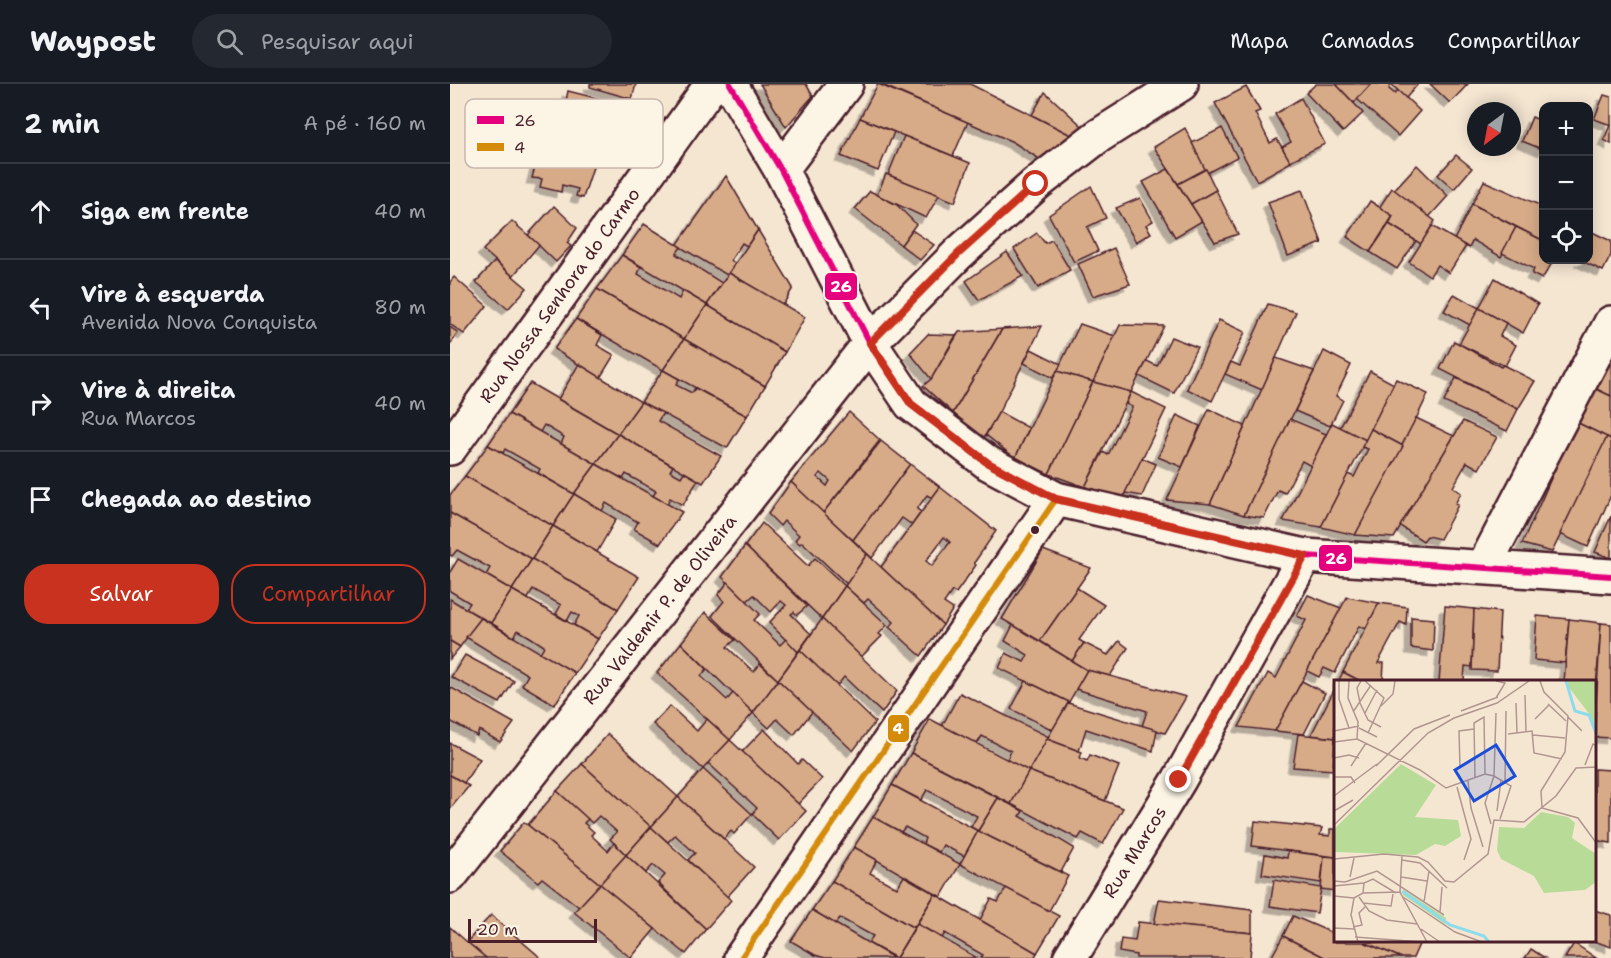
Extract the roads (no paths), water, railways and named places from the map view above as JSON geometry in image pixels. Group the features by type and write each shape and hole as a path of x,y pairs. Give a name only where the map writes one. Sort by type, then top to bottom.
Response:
{"street":[{"name":"Rua Nossa Senhora do Carmo","path":"663,152 712,84"},
{"path":"730,84 781,170 870,343 911,404 988,463 1056,499 1305,556 1611,576"},
{"path":"781,170 846,84"},
{"name":"Rua Valdemir P. de Oliveira","path":"450,876 870,343 958,254 1036,184 1096,136 1181,84"},
{"name":"Rua Nossa Senhora do Carmo","path":"450,448 652,168"},
{"path":"1484,566 1611,323"},
{"path":"741,958 1056,499"},
{"name":"Rua Marcos","path":"1070,958 1179,780 1305,556"}]}
